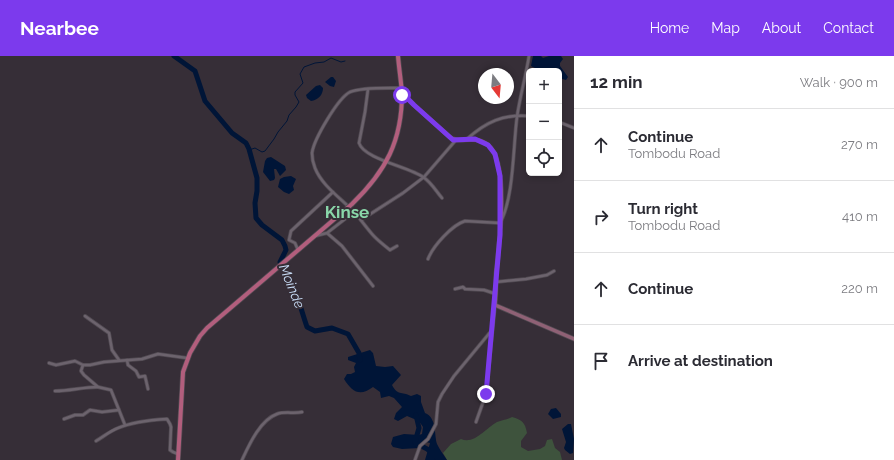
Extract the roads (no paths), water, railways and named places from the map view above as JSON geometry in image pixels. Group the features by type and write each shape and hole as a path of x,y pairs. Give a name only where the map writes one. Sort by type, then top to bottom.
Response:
{"main road":[{"path":"178,460 182,382 187,358 200,336 207,328 352,204 370,186 386,162 397,136 401,97 398,56"},
{"path":"401,97 409,100 450,138 456,140 467,139 482,141 488,145 495,154 500,176 500,223 495,305 574,339"}],"street":[{"path":"428,259 431,252 443,238 460,223 465,221 500,223 505,213 510,188 517,115 529,56"},
{"path":"397,246 390,250 377,240 354,212 318,175 312,159 312,152 323,126 342,99 351,92 368,89 401,88"},
{"path":"368,89 359,145 367,152 386,162 396,164 424,177 442,198"},
{"path":"467,139 475,132 492,122 505,117 517,115 526,116"},
{"path":"562,123 574,128"},
{"path":"361,220 403,193 424,177 456,140"},
{"path":"298,250 295,243 289,240 291,231 333,191"},
{"path":"314,236 327,233 354,212"},
{"path":"327,233 345,249 373,286"},
{"path":"496,282 526,279 550,274 554,271"},
{"path":"455,289 463,287 465,289 484,290 496,294"},
{"path":"476,422 486,394 495,305"},
{"path":"85,316 109,333 112,350 119,360"},
{"path":"415,460 420,446 428,439 436,424 438,402 442,394 454,376 492,330"},
{"path":"49,363 56,365 75,361 83,365 119,360 142,359 158,354 187,358"},
{"path":"127,360 128,365 136,371 139,377 145,376 148,389"},
{"path":"83,365 81,371 98,387"},
{"path":"55,391 84,387 98,387 111,390 125,425"},
{"path":"64,419 75,415 83,415 90,410 102,412 119,410"},
{"path":"242,460 252,438 272,417 279,414 302,412"},
{"path":"96,441 125,425 167,419 171,427 170,450 178,454"}],"water":[{"path":"533,56 541,56 543,58 549,56 561,56 563,59 560,63 561,68 535,68 531,66"},
{"path":"562,69 568,77 566,80 562,79"},
{"path":"333,77 336,81 334,87 325,82"},
{"path":"320,85 323,88 320,97 311,101 307,98 306,95 316,86"},
{"path":"271,157 285,166 286,170 280,176 276,169 274,169 275,178 274,180 270,181 263,172 265,161 267,158"},
{"path":"291,176 296,179 293,186 294,190 289,194 278,187 280,179"},
{"path":"370,350 373,353 376,366 393,366 401,375 392,385 396,391 411,396 417,394 421,396 421,402 425,413 429,415 433,422 437,444 447,460 425,460 430,443 426,442 420,448 402,449 393,447 391,444 393,437 404,434 422,434 423,427 419,421 407,416 398,421 394,419 396,413 402,407 394,398 389,396 381,398 380,392 373,387 364,392 357,392 350,387 344,379 347,374 355,372 354,367 356,363 348,360 348,357"},
{"path":"556,408 561,414 561,417 553,419 548,414 551,409"},
{"path":"568,424 571,424 574,439 573,453 570,454 564,448 566,442 562,429"}],"waterway":[{"name":"Moinde","path":"174,56 195,71 205,101 232,133 246,143 249,149 257,178 255,203 256,218 262,225 282,240 285,246 286,250 280,262 293,285 307,327 315,331 332,328 348,334 359,353 360,360"},
{"path":"249,150 255,148 262,152 265,151 287,121 289,115 299,102 295,92 303,83 300,74 304,67 315,63 324,62 331,58 341,62 345,61"},
{"name":"Moinde","path":"416,415 419,428 415,442 417,445 435,455 439,460"}],"district":[{"name":"Kinse","path":"347,212"}]}
